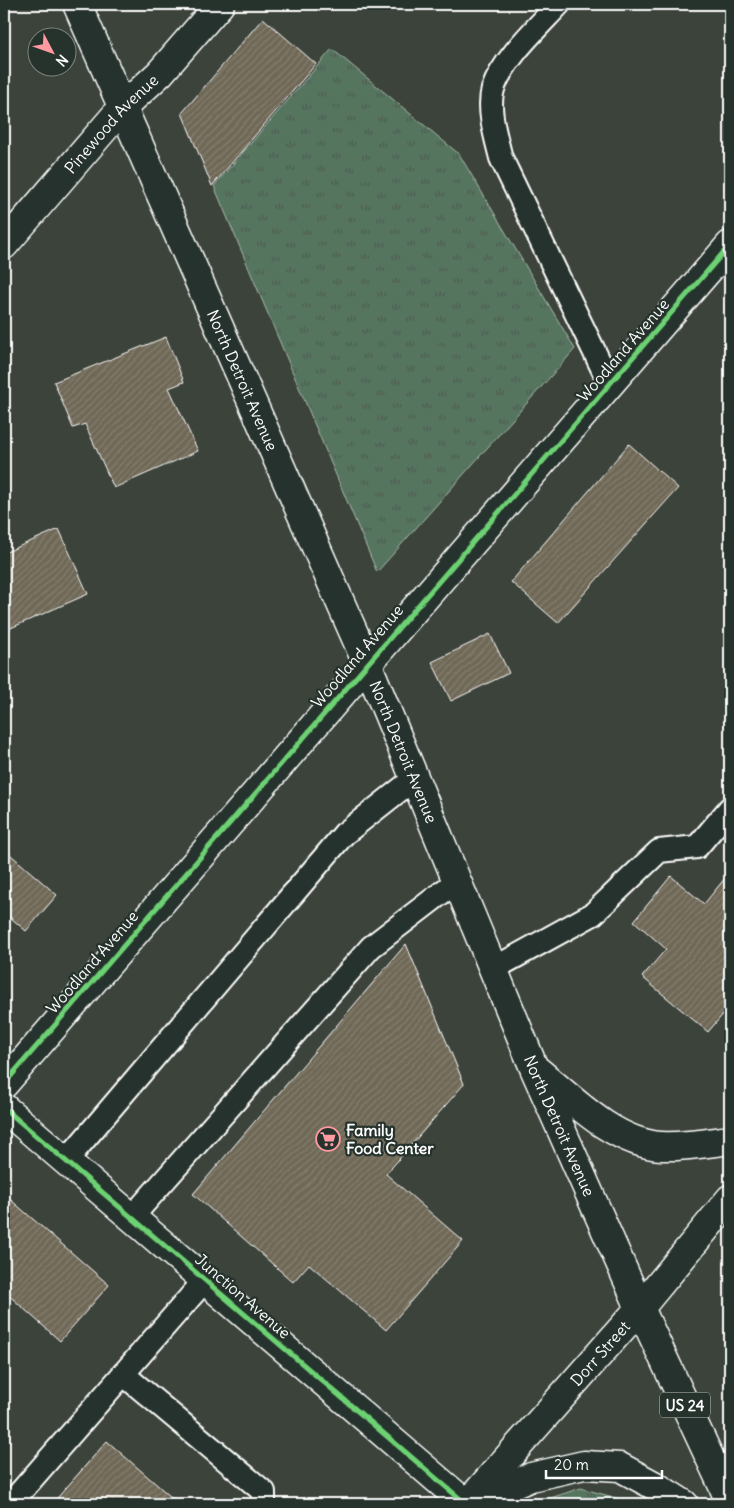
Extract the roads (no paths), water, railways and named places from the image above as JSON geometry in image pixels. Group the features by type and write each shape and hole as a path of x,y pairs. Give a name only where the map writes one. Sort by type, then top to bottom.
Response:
{"main road":[{"name":"North Detroit Avenue","path":"77,4 367,664 534,1068 640,1308 730,1501"},
{"name":"Pinewood Avenue","path":"4,245 122,108 160,73 220,4"},
{"name":"Woodland Avenue","path":"4,1084 730,245"},
{"path":"534,1068 598,1120 626,1137 659,1146 690,1145 730,1140"},
{"name":"Junction Avenue","path":"4,1108 467,1504"},
{"name":"Dorr Street","path":"467,1504 640,1308 730,1199"},
{"path":"467,1504 531,1477 584,1465 620,1467 684,1504"}],"lane":[{"path":"559,4 508,60 493,90 492,120 501,158 610,384"},
{"path":"66,1161 344,834 415,778"},
{"path":"493,968 593,914 659,852 697,847 730,808"},
{"path":"132,1217 371,947 457,881"},
{"path":"10,1504 205,1280"},
{"path":"123,1374 264,1492 264,1504"}],"place":[{"name":"Family Food Center","path":"328,1139"}]}
